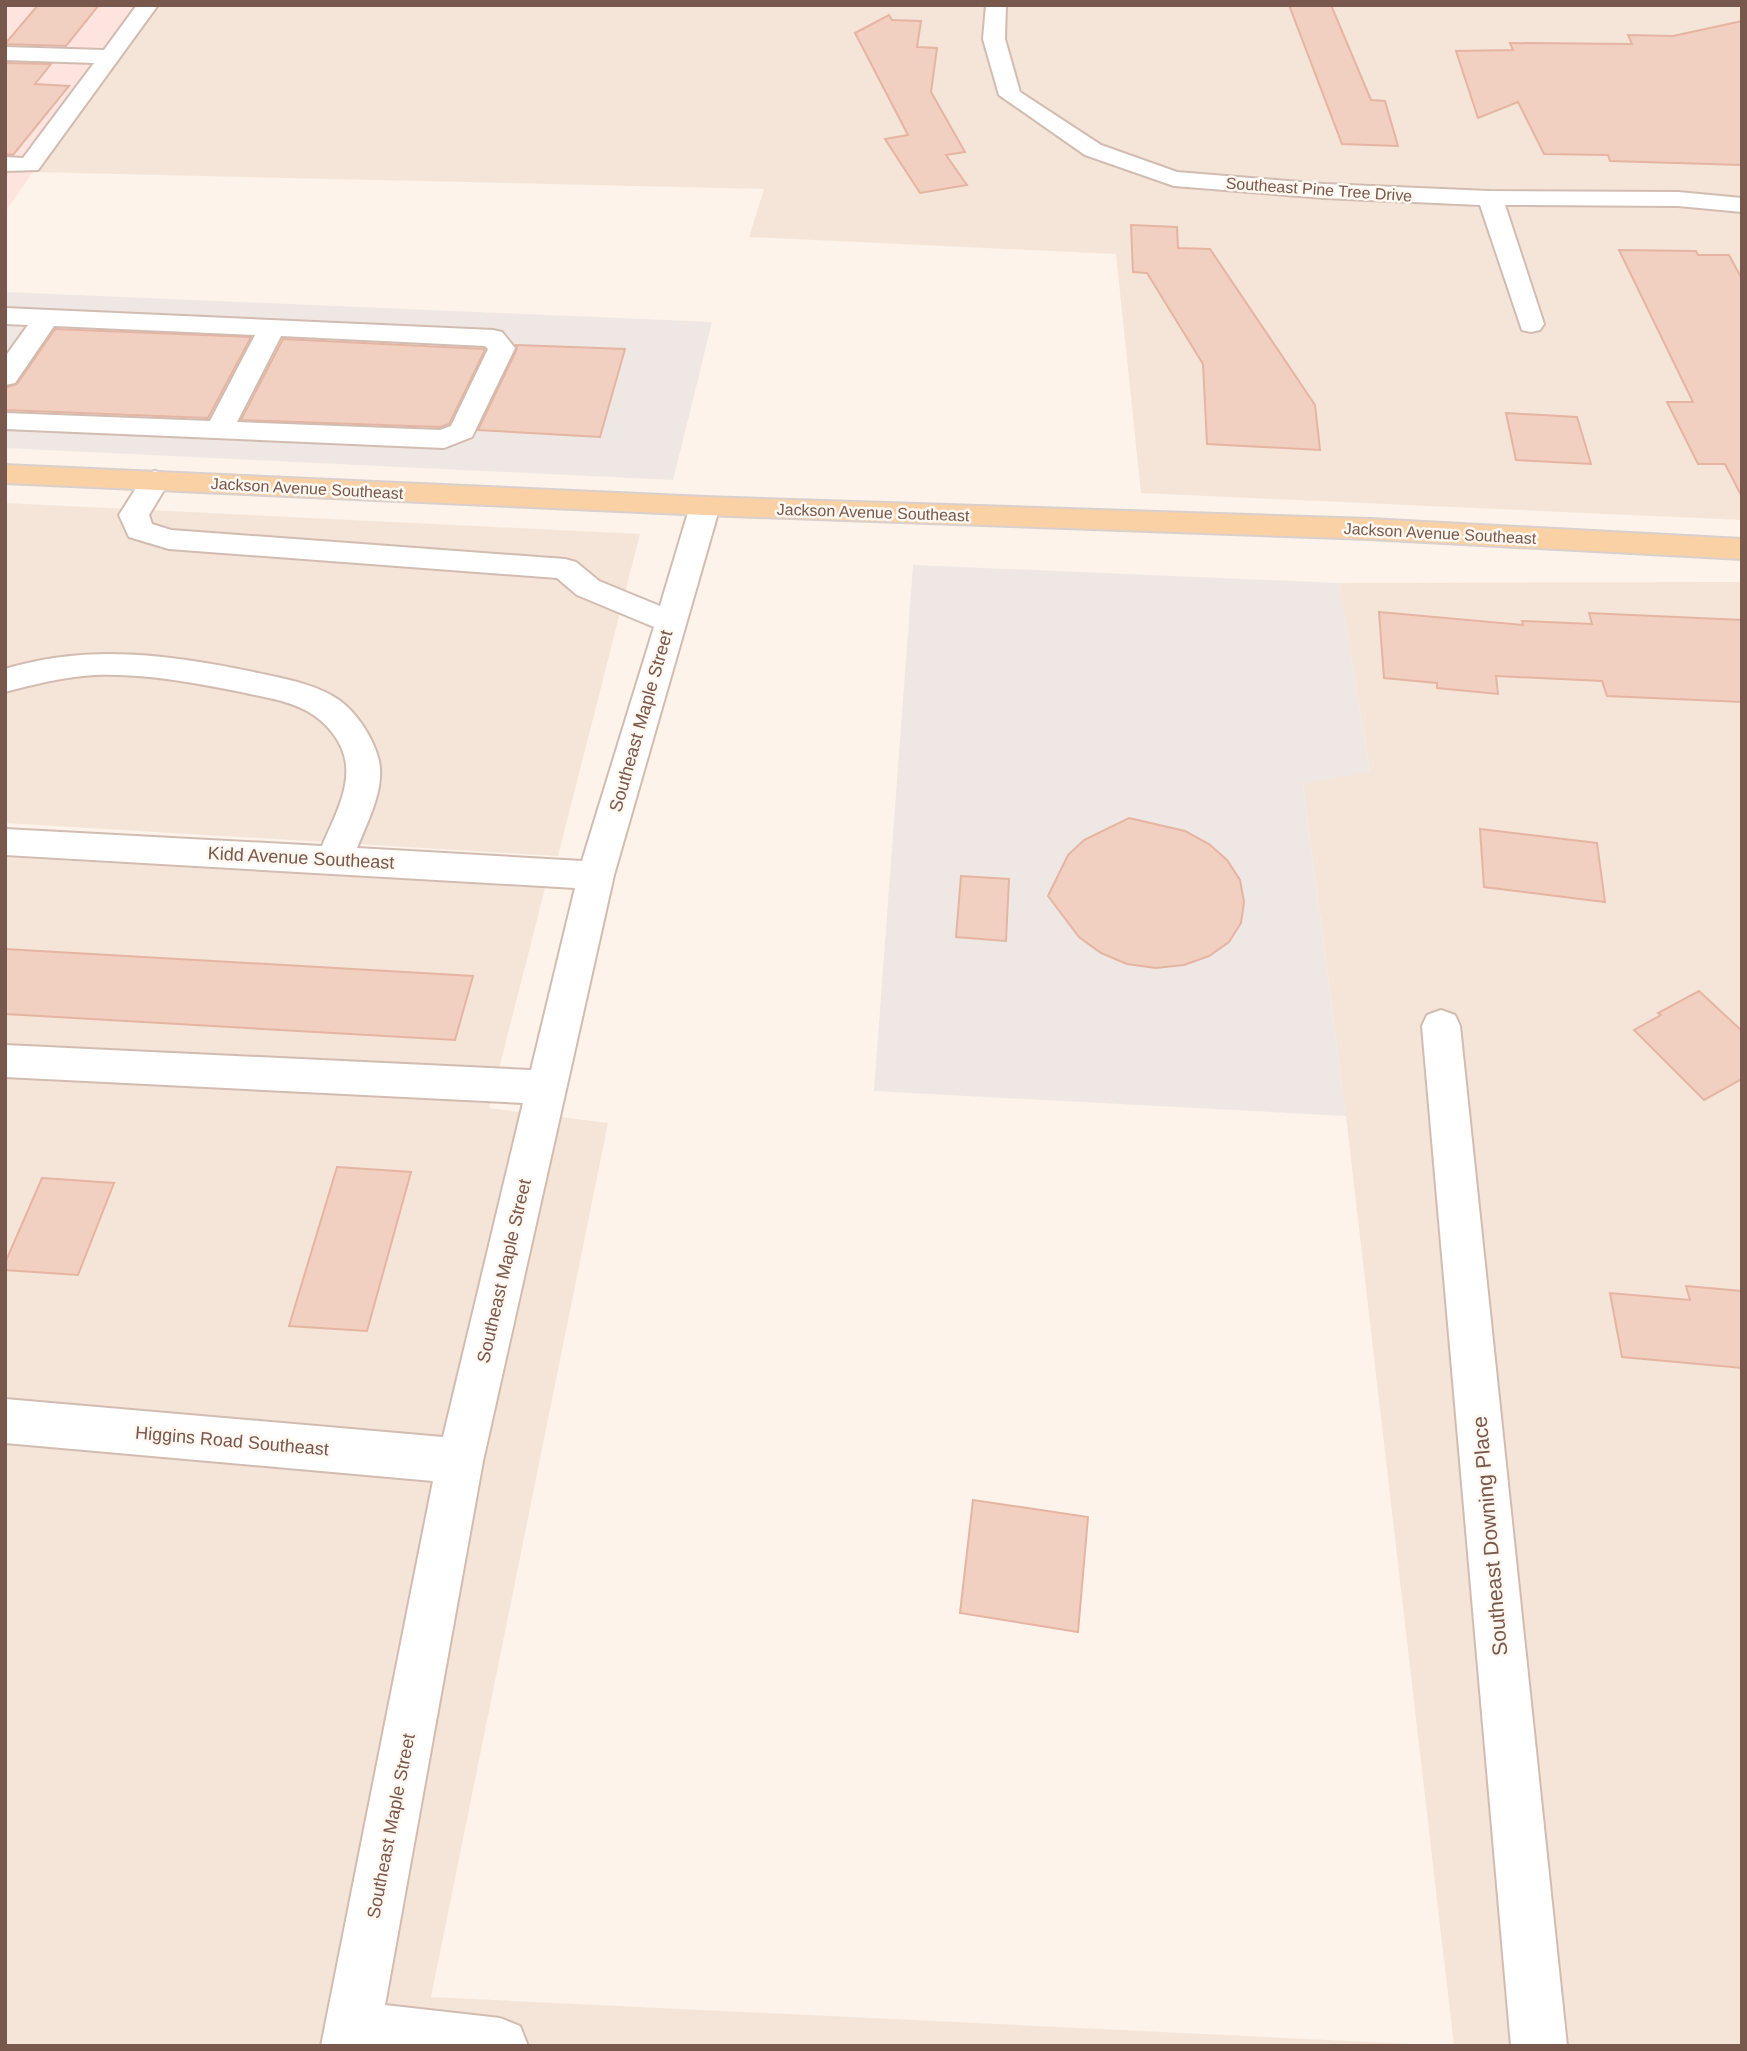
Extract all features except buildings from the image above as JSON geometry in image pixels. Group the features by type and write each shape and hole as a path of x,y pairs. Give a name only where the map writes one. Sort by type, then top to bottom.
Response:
{"main road":[{"name":"Jackson Avenue Southeast","path":"5,474 705,506 1370,529 1742,549"}],"street":[{"path":"5,164 30,165 148,5"},
{"name":"Southeast Pine Tree Drive","path":"996,5 994,38 1010,95 1093,150 1174,179 1324,191 1490,198 1678,199 1742,205"},
{"path":"5,53 109,57"},
{"path":"1490,198 1531,324"},
{"path":"5,316 493,338 502,348 462,431 444,439 5,421"},
{"path":"5,377 46,318"},
{"path":"219,430 272,328"},
{"path":"155,480 134,515 140,530 169,539 565,569 588,589 671,622"},
{"name":"Southeast Maple Street","path":"351,2037 460,1461 546,1087 596,874 705,506"},
{"path":"5,681 52,667 134,663 298,693 328,708 349,731 363,765 358,800 334,860"},
{"name":"Kidd Avenue Southeast","path":"5,842 596,874"},
{"name":"Southeast Downing Place","path":"1441,1026 1539,2046"},
{"path":"5,1061 546,1087"},
{"name":"Higgins Road Southeast","path":"5,1421 460,1461"},
{"path":"351,2037 500,2046"}],"shaded area":[{"path":"5,5 150,5 5,212"},
{"path":"150,5 1742,5 1742,520 1141,493 1116,254 749,237 764,189 33,172"},
{"path":"5,292 712,322 673,480 5,448"},
{"path":"5,503 640,534 558,856 5,823"},
{"path":"913,565 1339,583 1370,772 1303,784 1346,1116 874,1091"},
{"path":"1742,582 1742,2046 1454,2046 1346,1116 1303,783 1370,771 1339,583"},
{"path":"5,857 545,888 489,1108 608,1123 431,1997 1454,2046 5,2046 5,1078 81,1082 5,1077"}]}
